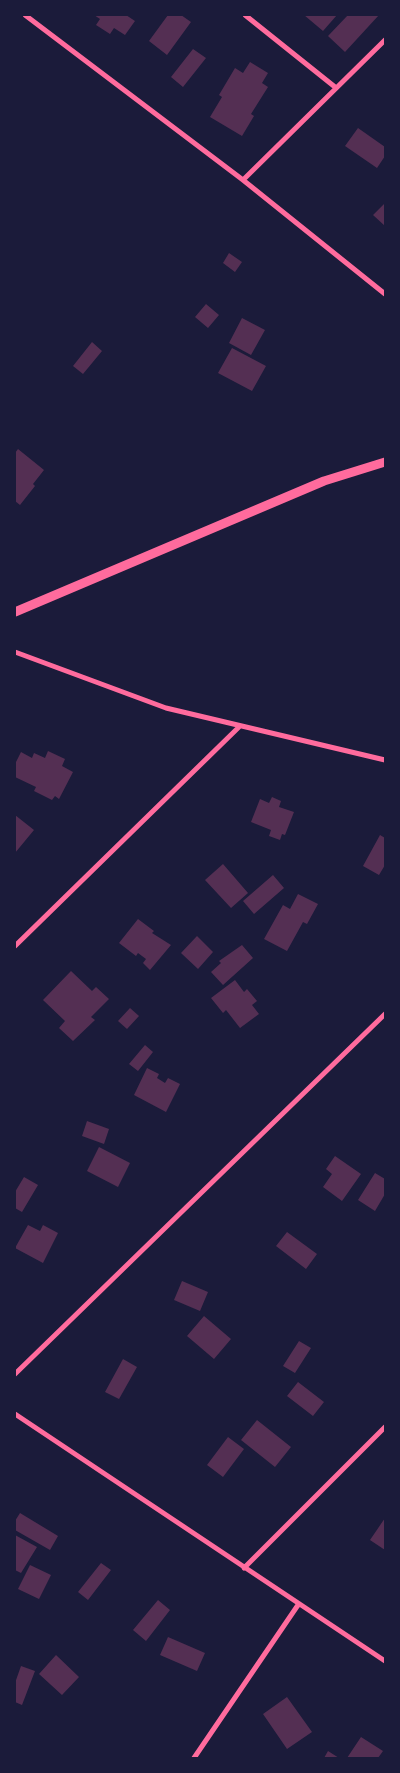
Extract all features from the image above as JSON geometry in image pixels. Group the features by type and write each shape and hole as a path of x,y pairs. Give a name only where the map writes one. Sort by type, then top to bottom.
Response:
{"street":[{"path":"26,15 243,180 385,294"},
{"path":"245,15 335,87"},
{"path":"243,180 335,87 385,40"},
{"path":"15,612 324,481 385,462"},
{"path":"15,652 166,708 385,760"},
{"path":"15,946 240,726"},
{"path":"15,1374 385,1014"},
{"path":"15,1414 385,1661"},
{"path":"244,1568 385,1427"},
{"path":"194,1758 298,1604"}],"building":[{"path":"94,15 126,15 135,21 125,35 114,28 110,34 96,25 100,19"},
{"path":"168,15 181,15 191,22 167,55 149,41"},
{"path":"304,15 337,15 323,31"},
{"path":"348,15 379,15 345,52 328,36"},
{"path":"193,49 206,58 183,87 171,77"},
{"path":"250,62 268,73 262,83 268,87 251,114 254,116 242,136 210,117 222,97 219,95 235,68 243,73"},
{"path":"358,128 385,147 385,156 377,168 345,146"},
{"path":"385,203 385,226 373,215"},
{"path":"229,253 242,262 235,272 223,263"},
{"path":"206,304 219,315 208,328 195,317"},
{"path":"242,318 265,330 251,355 229,343"},
{"path":"92,342 102,351 83,374 73,366"},
{"path":"232,348 266,366 252,391 218,373"},
{"path":"18,449 44,470 33,484 35,486 20,505 15,501 15,453"},
{"path":"48,751 65,759 62,766 73,772 59,799 55,796 52,800 34,791 36,787 15,777 15,764 21,752 32,758 34,753 45,758"},
{"path":"272,797 281,801 279,807 294,812 285,835 282,834 280,840 269,836 271,830 251,822 260,799 269,803"},
{"path":"15,815 34,830 15,853"},
{"path":"380,835 385,838 385,865 379,875 363,866"},
{"path":"223,864 248,893 231,908 205,880"},
{"path":"273,875 284,888 254,914 243,901"},
{"path":"298,894 318,904 307,924 303,922 287,951 264,939 283,905 290,909"},
{"path":"138,919 154,931 152,933 171,945 150,970 143,963 146,959 138,953 136,956 119,943"},
{"path":"197,936 213,952 198,969 181,953"},
{"path":"242,945 253,958 223,985 211,972 221,963 219,961"},
{"path":"71,971 92,991 96,987 109,999 91,1017 95,1020 73,1041 59,1028 65,1021 43,1000"},
{"path":"235,980 244,992 247,989 257,1001 252,1005 259,1014 240,1028 226,1010 223,1013 211,998"},
{"path":"130,1008 139,1016 127,1029 118,1021"},
{"path":"145,1045 153,1052 138,1071 129,1064"},
{"path":"147,1068 159,1074 157,1078 165,1083 168,1078 180,1084 166,1112 134,1095"},
{"path":"87,1121 109,1129 104,1144 82,1136"},
{"path":"99,1147 130,1163 118,1187 87,1171"},
{"path":"335,1156 361,1174 342,1201 323,1187 332,1174 326,1169"},
{"path":"375,1173 385,1179 385,1194 375,1211 358,1200"},
{"path":"24,1177 38,1185 22,1212 15,1208 15,1192"},
{"path":"28,1225 40,1231 43,1225 58,1233 43,1263 15,1248"},
{"path":"287,1232 317,1254 306,1269 276,1246"},
{"path":"182,1281 208,1292 200,1311 174,1300"},
{"path":"204,1316 231,1339 214,1359 187,1336"},
{"path":"299,1341 311,1348 295,1373 283,1366"},
{"path":"123,1359 137,1367 119,1399 105,1392"},
{"path":"298,1382 324,1402 313,1416 287,1396"},
{"path":"257,1420 291,1447 275,1467 241,1440"},
{"path":"228,1437 244,1449 223,1477 207,1465"},
{"path":"20,1513 58,1536 50,1550 15,1530 15,1521"},
{"path":"385,1518 385,1550 370,1540"},
{"path":"15,1535 37,1547 21,1573 15,1570"},
{"path":"101,1563 111,1570 88,1600 78,1592"},
{"path":"30,1565 51,1575 39,1599 18,1589"},
{"path":"158,1600 170,1610 146,1641 133,1630"},
{"path":"168,1637 205,1653 197,1671 160,1655"},
{"path":"56,1655 79,1677 62,1695 39,1674"},
{"path":"21,1666 35,1671 22,1705 15,1702 15,1683"},
{"path":"287,1697 312,1732 287,1749 263,1714"},
{"path":"361,1737 383,1751 378,1758 347,1758"},
{"path":"328,1751 339,1758 324,1758"}]}
